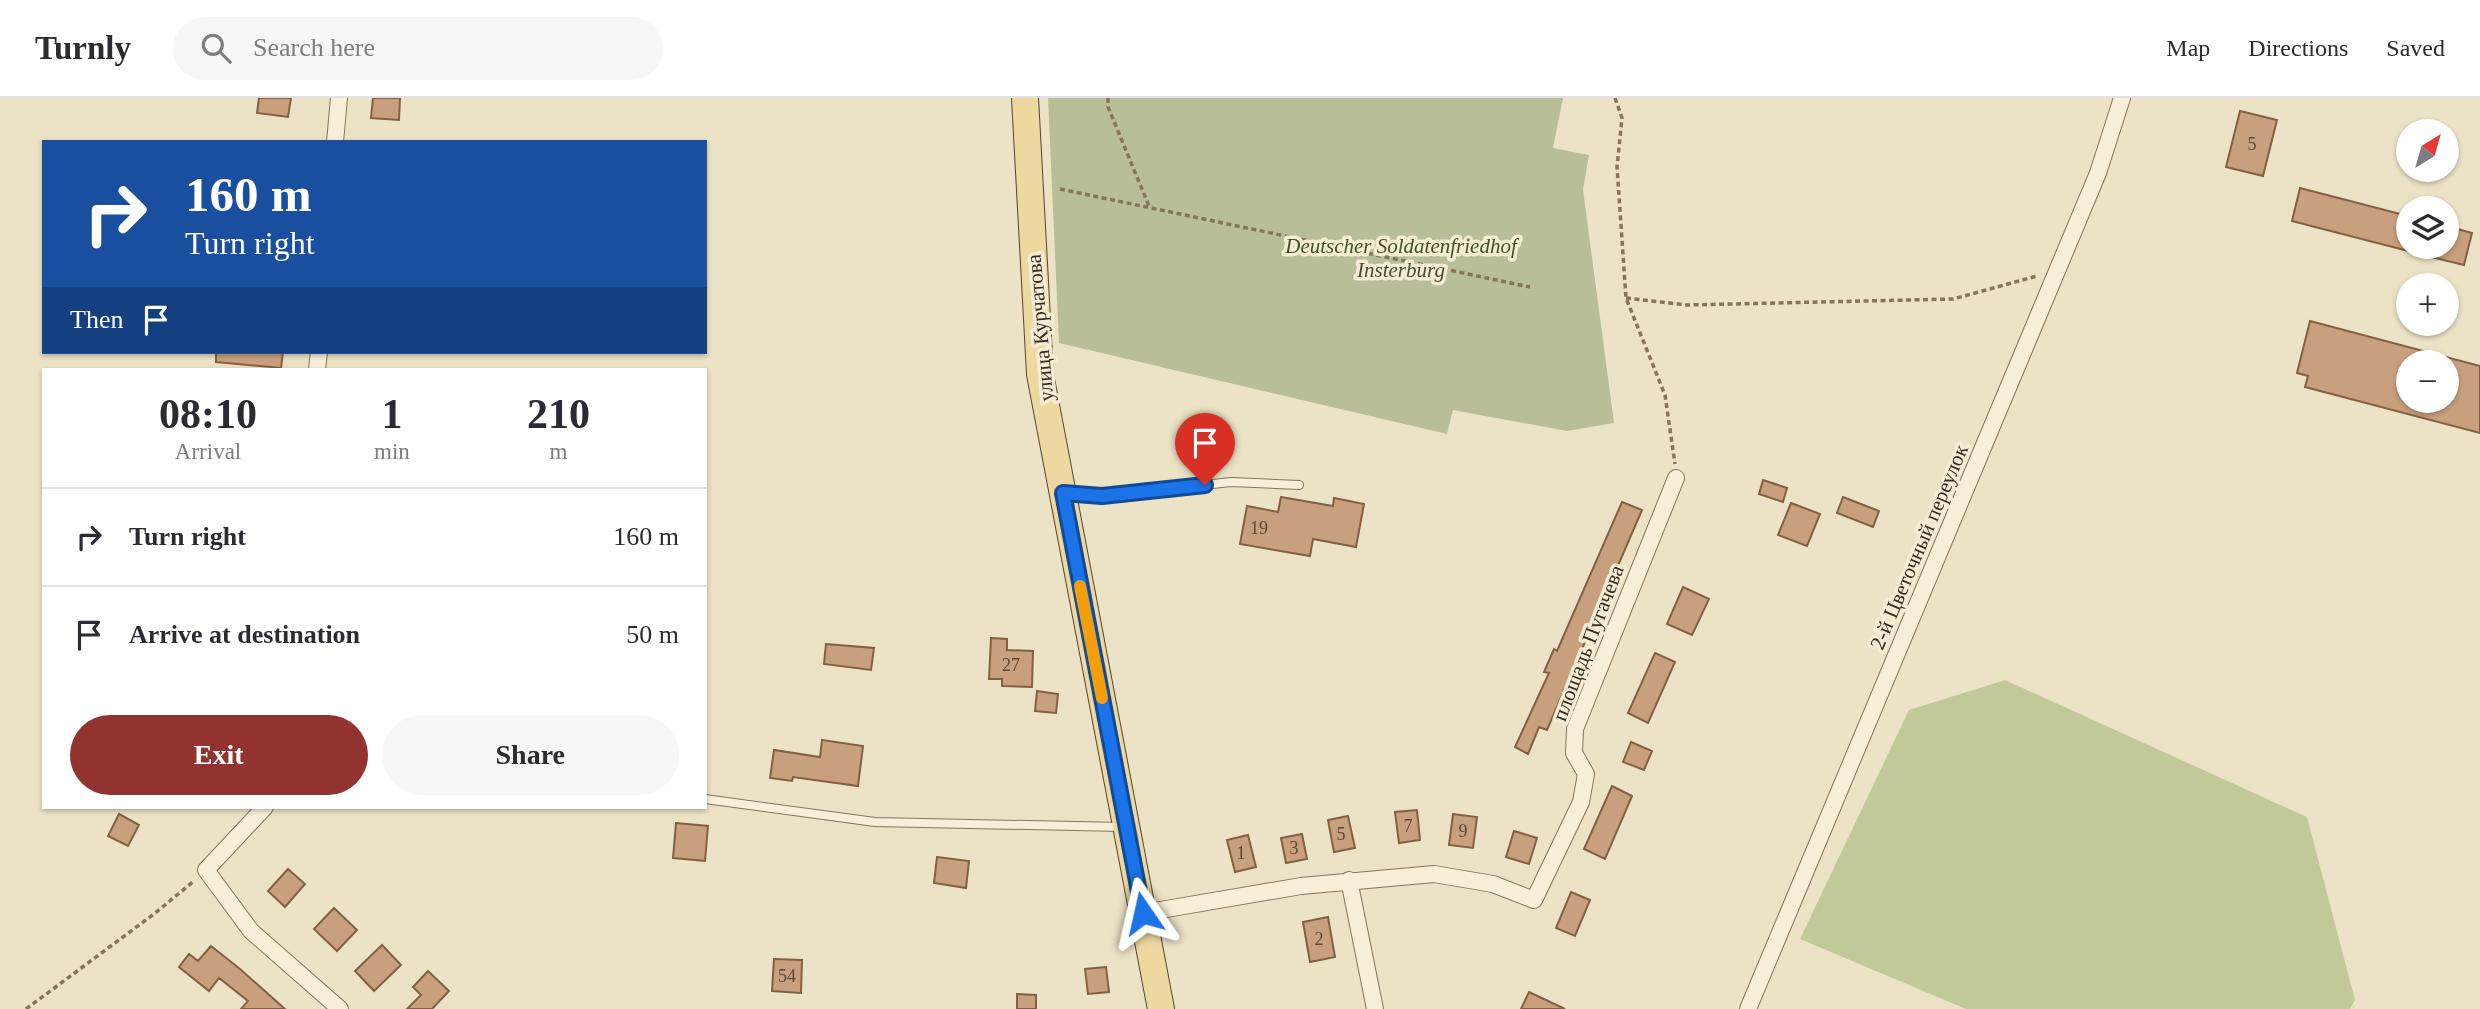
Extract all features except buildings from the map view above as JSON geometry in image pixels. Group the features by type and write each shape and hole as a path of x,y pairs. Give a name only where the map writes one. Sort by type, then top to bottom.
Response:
{"main road":[{"name":"улица Курчатова","path":"1026,98 1040,374 1161,1009"}],"street":[{"path":"335,140 339,98"},
{"name":"2-й Цветочный переулок","path":"1748,1009 2098,173 2122,98"},
{"name":"площадь Пугачева","path":"1349,880 1434,874 1493,884 1534,900 1581,802 1586,774 1574,753 1575,729 1676,478"},
{"path":"263,809 206,870 251,931 340,1009"},
{"path":"1143,913 1349,880 1375,1009"}],"lane":[{"path":"1063,493 1102,496 1231,482 1299,485"},
{"path":"707,799 875,822 1126,827"}],"path":[{"path":"1108,98 1108,107 1149,206"},
{"path":"1615,98 1622,118 1617,167 1626,298 1664,395 1676,478"},
{"path":"1060,188 1530,287"},
{"path":"1626,298 1687,304 1953,299 2057,271"},
{"path":"26,1009 154,914 206,870"}],"green space":[{"name":"Deutscher Soldatenfriedhof Insterburg","path":"1048,98 1563,98 1553,148 1589,155 1583,190 1614,423 1567,431 1453,410 1447,434 1059,343"},
{"path":"2005,680 2307,817 2355,1000 2350,1009 1966,1009 1800,939 1909,710"}],"slow traffic":[{"path":"1080,586 1102,698"}],"route":[{"path":"1143,913 1063,493 1102,496 1205,485"}]}
